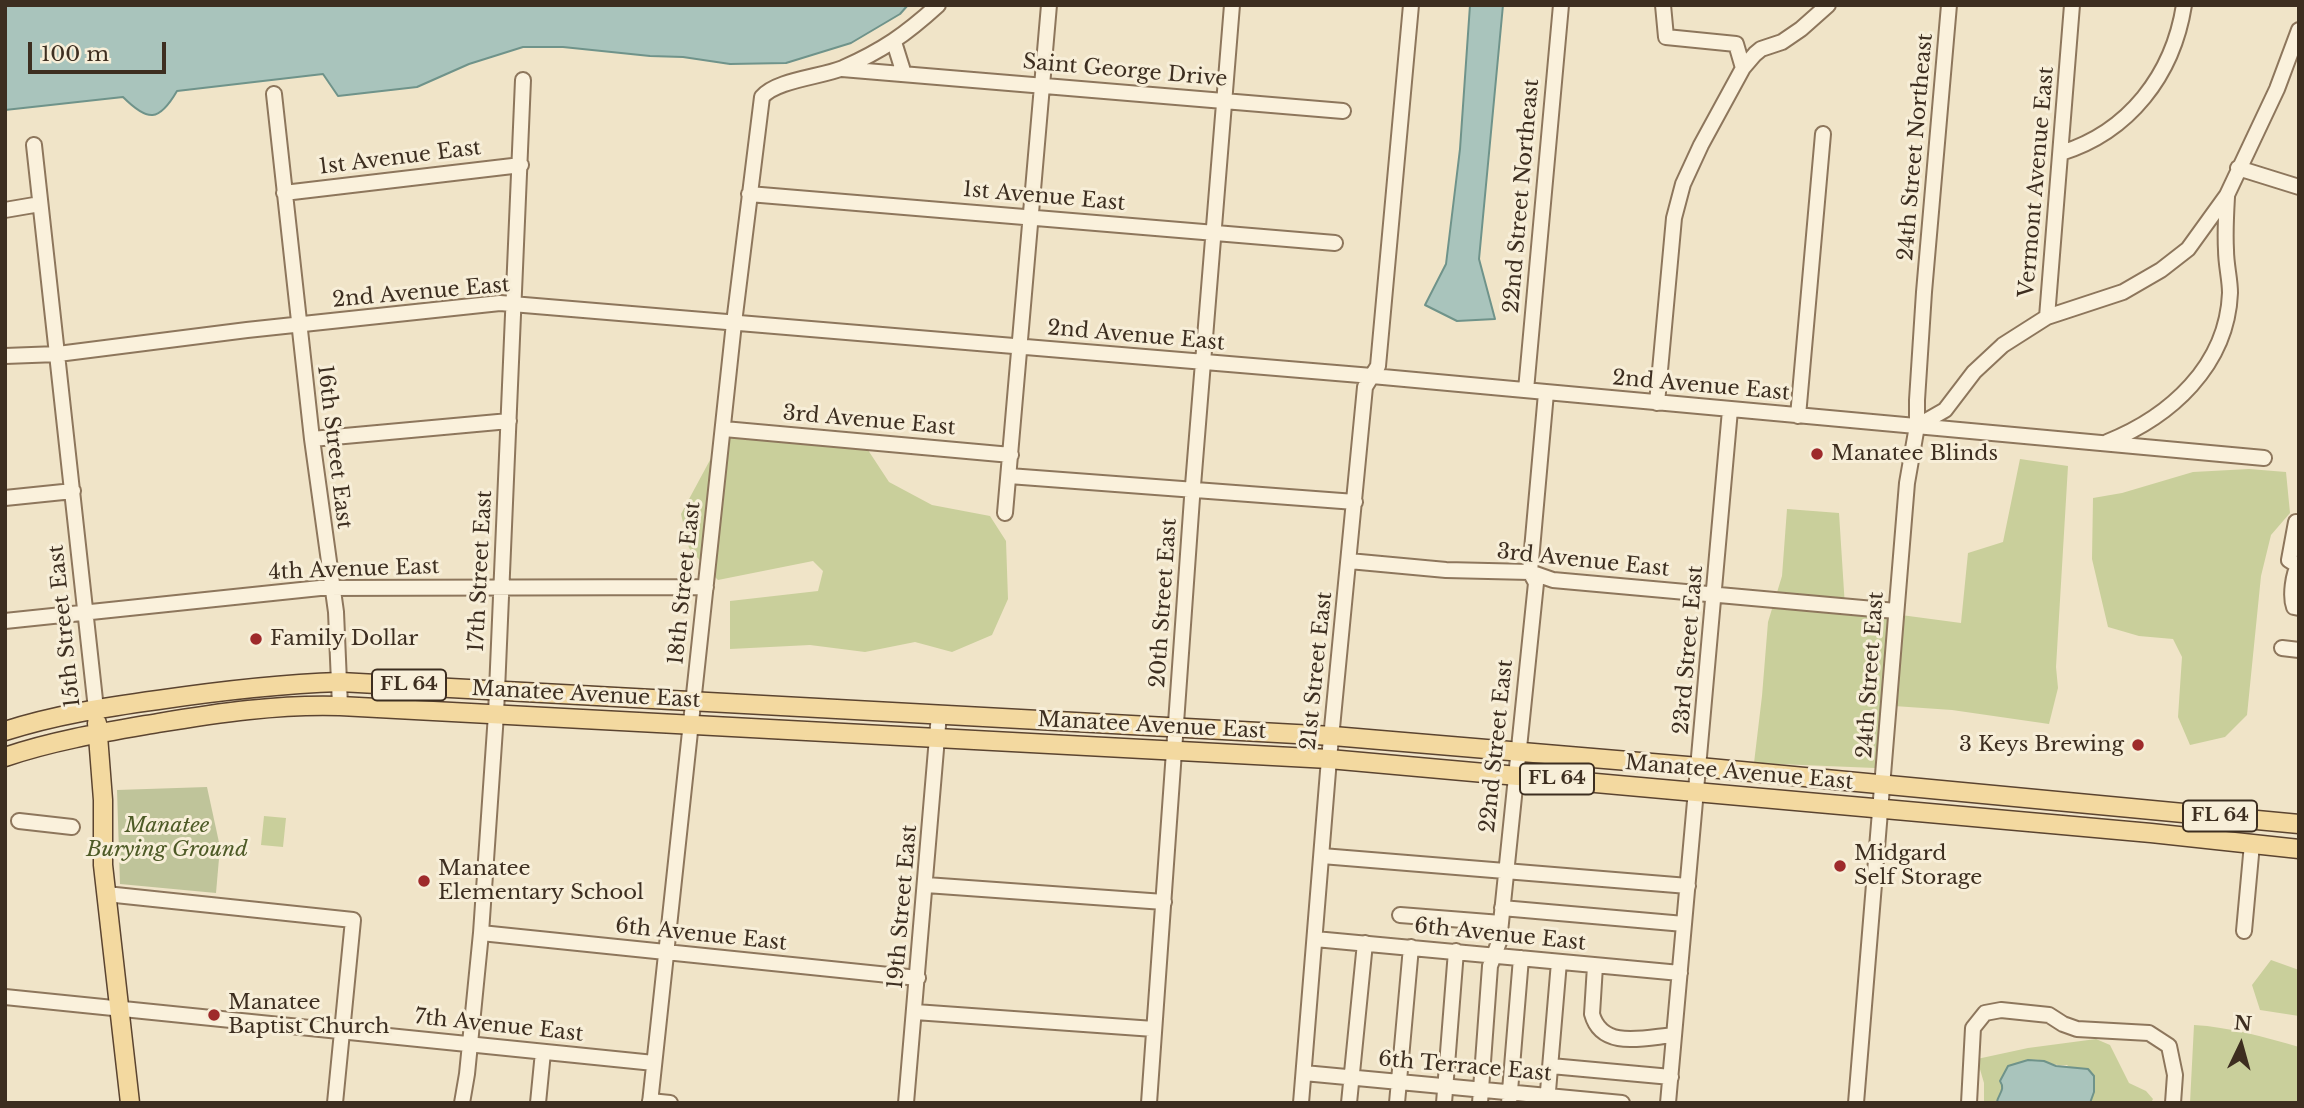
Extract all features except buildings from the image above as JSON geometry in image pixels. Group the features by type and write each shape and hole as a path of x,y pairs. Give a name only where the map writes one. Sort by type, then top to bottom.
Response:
{"main road":[{"name":"Manatee Avenue East","path":"5,730 96,709 259,686 340,682 1333,736 1699,767 2299,824"},
{"name":"Manatee Avenue East","path":"5,757 98,733 271,707 340,705 1329,759 2151,833 2299,849"},
{"name":"15th Street East","path":"96,709 103,800 102,849 130,1103"}],"street":[{"path":"840,69 894,42 937,5"},
{"path":"1005,513 1049,5"},
{"name":"20th Street East","path":"1149,1103 1232,5"},
{"name":"21st Street East","path":"1301,1103 1329,759 1365,387 1378,366 1411,5"},
{"name":"22nd Street Northeast","path":"1526,390 1561,5"},
{"path":"1662,5 1666,37 1736,44 1743,68"},
{"path":"1657,403 1674,218 1683,184 1743,68 1761,49 1782,42 1828,5"},
{"name":"24th Street Northeast","path":"1924,292 1949,5"},
{"name":"Vermont Avenue East","path":"1917,426 1945,410 1974,372 2003,345 2047,317 2072,5"},
{"path":"2061,153 2096,139 2122,120 2146,96 2170,58 2184,5"},
{"path":"2047,317 2123,292 2161,270 2188,249 2227,195 2277,89 2299,30"},
{"path":"894,42 904,74"},
{"name":"Saint George Drive","path":"840,69 1343,111"},
{"name":"18th Street East","path":"650,1102 734,323 762,97 773,88 840,69"},
{"name":"17th Street East","path":"462,1103 481,933 496,714 523,80"},
{"name":"16th Street East","path":"274,94 312,439 336,612 340,705"},
{"path":"1798,416 1823,134"},
{"name":"15th Street East","path":"34,145 96,709"},
{"name":"1st Avenue East","path":"284,193 521,165"},
{"path":"2238,168 2294,185"},
{"name":"1st Avenue East","path":"749,194 1335,243"},
{"path":"2106,443 2136,430 2183,395 2210,362 2227,314 2230,294 2226,251 2227,195"},
{"path":"5,210 40,204"},
{"name":"24th Street East","path":"1856,1103 1907,483 1917,426 1924,292"},
{"name":"2nd Avenue East","path":"5,356 58,354 500,303 1372,376 2264,458"},
{"name":"22nd Street East","path":"1480,1096 1490,966 1501,923 1514,775 1536,583 1530,572 1546,393"},
{"name":"23rd Street East","path":"1668,1103 1730,410"},
{"path":"312,439 509,421"},
{"name":"3rd Avenue East","path":"724,429 1011,455"},
{"path":"1009,476 1355,502"},
{"path":"5,498 74,491"},
{"path":"2296,522 2290,560 2298,565 2292,603 2299,608"},
{"name":"3rd Avenue East","path":"1349,561 1446,570 1530,572 1553,580 1896,611"},
{"name":"4th Avenue East","path":"5,621 331,588 705,587"},
{"path":"2282,648 2299,650"},
{"name":"19th Street East","path":"906,1103 939,714"},
{"path":"19,821 72,827"},
{"path":"2244,931 2252,844"},
{"path":"1322,856 1688,886"},
{"path":"926,884 1164,902"},
{"path":"106,894 353,919 335,1103"},
{"path":"1502,908 1684,924"},
{"path":"1400,915 1501,923"},
{"name":"6th Avenue East","path":"481,933 918,978"},
{"name":"6th Avenue East","path":"1315,939 1680,973"},
{"path":"1349,1103 1365,943"},
{"path":"1397,1103 1411,947"},
{"path":"1444,1103 1455,951"},
{"path":"1510,1098 1521,958"},
{"path":"1547,1099 1559,962"},
{"path":"1595,966 1592,1014 1603,1033 1628,1039 1674,1035"},
{"name":"7th Avenue East","path":"5,997 654,1063"},
{"path":"1969,1103 1973,1028 1985,1013 2001,1010 2049,1016 2077,1029 2149,1033 2169,1046 2175,1075 2173,1103"},
{"path":"915,1012 1154,1029"},
{"path":"538,1103 543,1052"},
{"path":"1551,1066 1671,1077"},
{"name":"6th Terrace East","path":"1304,1073 1446,1086 1480,1096 1619,1103"},
{"path":"650,1102 670,1103"}],"green space":[{"path":"728,435 866,447 889,482 932,505 990,516 1006,541 1008,599 992,635 952,652 915,642 865,652 810,645 730,649 730,601 818,591 823,571 813,561 718,580 712,574"},
{"path":"717,447 703,564 689,548 681,514"},
{"path":"2020,459 2068,466 2056,667 2058,688 2049,724 1952,710 1894,706 1901,615 1961,623 1968,553 2003,542"},
{"path":"2249,469 2286,472 2290,513 2271,535 2261,576 2247,715 2225,737 2190,745 2178,717 2182,657 2173,639 2139,636 2108,627 2092,559 2093,498 2122,493 2193,472"},
{"path":"1787,509 1839,513 1845,607 1891,614 1884,722 1875,768 1754,763 1768,622 1782,576"},
{"name":"Manatee Burying Ground","path":"207,787 220,847 216,893 120,884 117,790"},
{"path":"264,816 286,818 283,847 261,845"},
{"path":"2271,960 2299,970 2299,1016 2260,1010 2252,985"},
{"path":"2194,1025 2234,1030 2299,1047 2299,1103 2190,1103"},
{"path":"2096,1039 2110,1045 2129,1083 2146,1091 2153,1099 2151,1103 2090,1103 2094,1092 2067,1065 2035,1060 2008,1066 2002,1094 1997,1103 1984,1103 1984,1083 1977,1059 2028,1048"}],"water":[{"path":"5,5 908,5 900,14 851,43 786,63 730,64 683,57 563,47 523,47 469,64 417,87 338,96 323,74 177,91 164,109 153,115 139,111 123,97 5,110"},
{"path":"1470,5 1503,5 1479,259 1495,319 1457,321 1425,305 1446,264 1460,149"},
{"path":"2028,1060 2088,1069 2094,1076 2094,1092 2090,1103 1997,1102 2002,1089 2000,1081 2008,1066"}],"place":[{"name":"Manatee Blinds","path":"1817,454"},
{"name":"Family Dollar","path":"256,639"},
{"name":"3 Keys Brewing","path":"2138,745"},
{"name":"Midgard Self Storage","path":"1840,866"},
{"name":"Manatee Elementary School","path":"424,881"},
{"name":"Manatee Baptist Church","path":"214,1015"}]}
